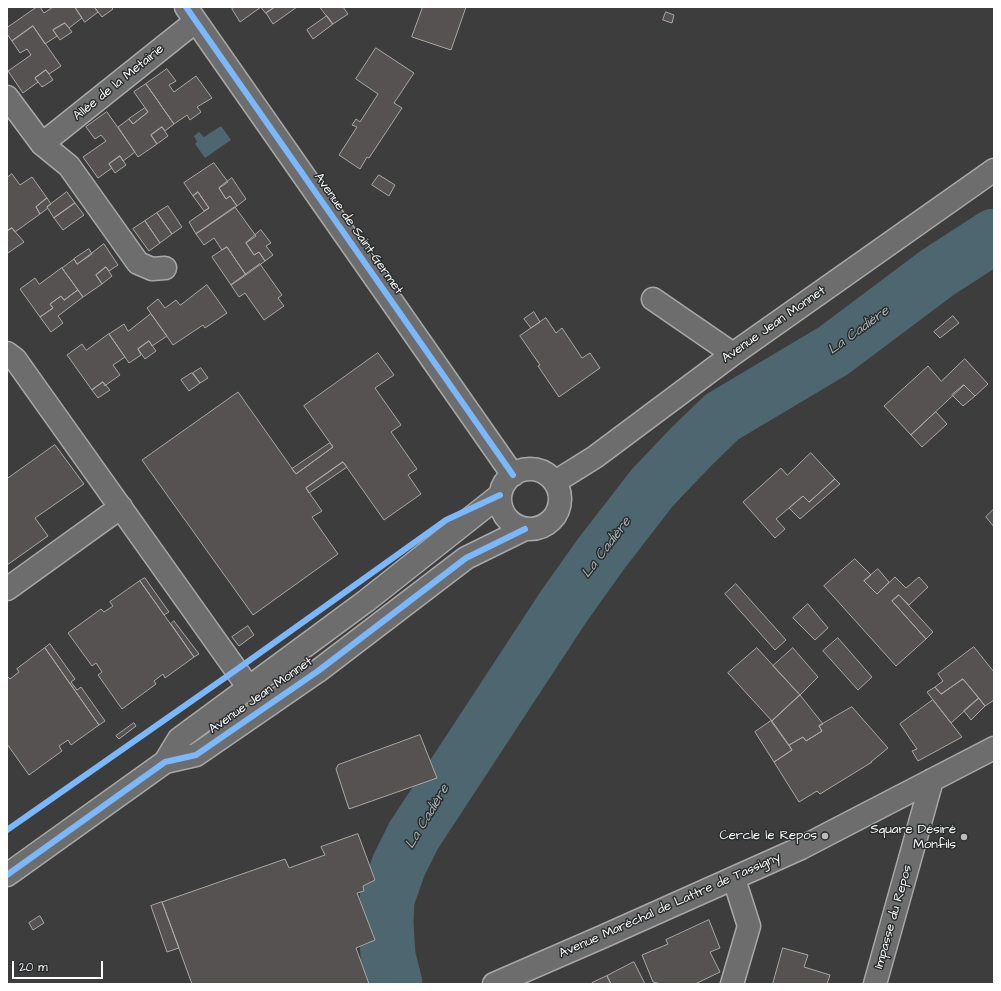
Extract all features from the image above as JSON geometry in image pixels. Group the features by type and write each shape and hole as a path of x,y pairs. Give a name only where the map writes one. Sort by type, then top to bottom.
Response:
{"street":[{"name":"Allée de la Metairie","path":"42,144 191,14"},
{"name":"Avenue de Saint-Germet","path":"191,14 512,475"},
{"path":"7,97 42,144 69,166 138,263 152,269 165,268"},
{"name":"Avenue Jean Monnet","path":"555,482 595,457 733,354 994,170"},
{"path":"653,299 733,354"},
{"path":"7,353 15,359 249,688"},
{"path":"523,470 535,470 546,474 555,482 559,493 560,505 556,516 547,524 536,529 525,529 514,525 506,517 501,507 500,495 504,484 512,475 523,470"},
{"name":"Avenue Jean Monnet","path":"165,762 179,739 366,601 500,495"},
{"path":"7,589 121,507"},
{"name":"Avenue Jean Monnet","path":"7,875 165,762 196,755 318,671 466,558 525,529"},
{"name":"Avenue Maréchal de Lattre de Tassigny","path":"494,984 734,879 801,848 994,748"},
{"name":"Impasse du Repos","path":"875,984 932,780"},
{"path":"732,984 749,926 734,879"}],"water":[{"path":"221,126 231,140 205,158 195,144 197,142 194,136 199,132 204,137"}],"building":[{"path":"37,7 40,7 44,13 53,7 75,7 82,18 69,28 65,23 53,30 57,36 45,44 33,26 12,41 7,34 7,28"},
{"path":"75,7 96,7 95,8 98,12 85,22"},
{"path":"111,7 113,9 102,17 95,8"},
{"path":"235,7 261,7 240,22 232,9"},
{"path":"261,7 275,7 266,13"},
{"path":"275,7 297,7 273,24 266,13"},
{"path":"320,7 343,7 348,14 333,24"},
{"path":"423,7 466,7 451,50 412,37"},
{"path":"666,12 674,15 672,23 663,20"},
{"path":"327,16 333,24 313,39 307,30"},
{"path":"65,23 72,32 60,40 53,30"},
{"path":"33,26 61,66 49,74 46,70 35,78 38,82 23,93 8,71 31,55 27,49 20,53 12,41"},
{"path":"376,48 414,73 394,103 402,108 360,169 339,155 357,127 352,125 356,119 360,122 378,94 356,79"},
{"path":"167,69 176,81 169,85 174,92 196,76 212,98 197,107 201,112 190,120 187,115 174,124 146,84"},
{"path":"46,70 53,80 42,87 35,78"},
{"path":"146,84 174,124 165,131 162,127 151,135 157,144 138,157 118,127 129,119 133,124 148,112 134,92"},
{"path":"145,108 148,112 133,124 129,119"},
{"path":"107,112 135,152 123,161 120,156 109,164 112,168 98,178 83,157 106,141 101,135 95,139 86,127"},
{"path":"162,127 168,136 157,144 151,135"},
{"path":"120,156 126,165 115,173 109,164"},
{"path":"214,163 228,182 219,188 226,199 230,196 237,206 196,234 189,222 209,208 198,192 193,196 184,183"},
{"path":"12,174 20,185 32,177 47,198 36,207 40,214 15,232 12,228 7,231 7,178"},
{"path":"379,175 395,185 389,196 372,185"},
{"path":"232,178 246,199 237,206 230,196 226,199 219,188"},
{"path":"67,192 75,203 54,218 47,207"},
{"path":"198,192 209,208 204,211 193,196"},
{"path":"47,198 51,204 40,214 36,207"},
{"path":"75,203 84,215 63,230 54,218"},
{"path":"168,206 182,227 172,234 157,213"},
{"path":"235,207 256,236 246,243 254,255 259,252 265,261 246,275 227,247 222,250 214,238 204,245 196,234"},
{"path":"157,213 172,234 160,243 145,221"},
{"path":"145,221 160,243 149,251 133,229"},
{"path":"12,228 24,242 8,253 7,231"},
{"path":"261,230 271,243 266,246 273,255 265,261 259,252 254,255 246,243"},
{"path":"104,244 118,265 109,271 106,267 96,275 102,284 83,297 62,268 74,259 77,264"},
{"path":"227,247 246,275 231,285 212,257"},
{"path":"89,249 92,254 77,264 74,259"},
{"path":"260,264 282,295 278,298 284,306 264,320 245,293 239,297 231,285"},
{"path":"106,267 112,276 102,284 96,275"},
{"path":"62,268 78,290 64,300 61,296 50,304 53,308 40,317 20,289 35,278 39,284"},
{"path":"207,285 227,313 205,328 203,325 173,345 147,308 158,299 165,308 176,300 180,305"},
{"path":"78,290 83,297 58,316 63,323 51,332 40,317 53,308 50,304 61,296 64,300"},
{"path":"534,312 540,322 531,328 524,319"},
{"path":"151,314 167,336 152,346 149,341 138,349 141,355 129,363 109,334 124,324 128,331"},
{"path":"953,316 959,323 940,338 934,332"},
{"path":"546,318 556,333 562,328 582,358 590,353 600,368 559,397 538,366 540,365 520,336"},
{"path":"109,334 125,357 113,365 120,375 105,386 103,382 92,390 67,355 82,344 86,350"},
{"path":"149,341 156,351 145,359 138,349"},
{"path":"378,353 394,375 375,388 401,425 391,432 417,469 408,475 421,494 384,520 343,462 306,488 322,511 312,517 338,554 253,615 142,460 238,392 296,474 333,447 304,406"},
{"path":"965,359 988,384 975,396 964,385 911,435 884,406 928,366 941,381"},
{"path":"201,368 208,378 200,383 193,373"},
{"path":"192,373 200,383 189,391 181,380"},
{"path":"103,382 110,390 98,398 92,390"},
{"path":"964,385 975,396 963,406 952,395"},
{"path":"936,412 947,424 922,447 911,435"},
{"path":"330,443 333,447 296,474 292,469"},
{"path":"55,445 84,484 35,518 48,536 7,565 7,479"},
{"path":"811,453 835,479 809,502 803,496 776,519 785,529 775,538 743,502 781,468 787,475"},
{"path":"343,462 347,467 309,493 306,488"},
{"path":"835,479 840,484 800,519 789,508 803,496 809,502"},
{"path":"994,509 994,527 986,517"},
{"path":"855,559 871,575 864,581 877,594 895,577 906,588 919,577 928,587 909,605 899,595 892,601 926,639 896,666 824,586"},
{"path":"878,569 889,582 877,594 864,581"},
{"path":"145,578 169,612 164,615 140,581"},
{"path":"140,581 194,657 165,678 163,674 154,681 156,684 122,709 98,675 102,672 96,663 92,666 68,633 101,609 104,612 113,606 110,602"},
{"path":"736,584 786,640 775,650 725,594"},
{"path":"899,595 933,632 926,639 892,601"},
{"path":"808,604 828,628 815,640 793,618"},
{"path":"174,621 199,654 194,657 171,624"},
{"path":"248,626 254,635 239,646 232,637"},
{"path":"838,638 872,677 858,690 823,651"},
{"path":"50,644 75,679 71,682 77,690 81,687 105,721 99,725 45,648"},
{"path":"974,647 994,672 994,700 985,706 963,679 941,694 935,687 943,681 938,674"},
{"path":"45,648 99,725 71,745 68,740 59,746 62,751 29,775 7,744 7,676 10,679 19,672 17,669"},
{"path":"757,648 800,695 772,721 728,673"},
{"path":"793,648 818,677 800,695 773,666"},
{"path":"963,679 979,698 951,723 927,692 935,687 941,694"},
{"path":"800,695 823,724 819,726 822,731 806,741 803,737 789,745 772,721"},
{"path":"979,698 985,706 971,720 964,711"},
{"path":"933,700 962,737 918,761 912,751 917,749 900,724"},
{"path":"852,707 888,748 872,762 820,794 817,791 799,802 774,762 792,750 789,745 803,737 806,741 822,731 819,726"},
{"path":"771,721 792,750 774,762 755,732"},
{"path":"134,723 136,726 119,739 116,736"},
{"path":"420,735 437,778 349,809 336,769 338,765"},
{"path":"358,834 375,880 363,886 364,891 357,893 375,940 356,948 369,984 192,984 162,902 285,859 289,868 325,855 321,847"},
{"path":"162,902 179,948 167,952 151,906"},
{"path":"40,916 44,923 33,930 29,923"},
{"path":"709,920 720,948 710,952 720,972 695,984 661,984 653,982 642,955 668,944 666,940"},
{"path":"783,948 808,955 804,967 830,975 827,984 773,984"},
{"path":"634,962 645,984 611,984 607,976"},
{"path":"607,976 611,984 592,984 592,983"}],"waterway":[{"name":"La Cadière","path":"395,984 388,956 386,923 387,899 399,865 414,835 564,606 601,554 652,488 722,417 833,351 937,273 994,236"}],"cycle path":[{"path":"186,7 513,475"},
{"path":"7,830 236,670 446,520 500,495"},
{"path":"7,875 165,762 196,755 318,671 466,558 525,529"}],"place":[{"name":"Cercle le Repos","path":"825,836"},
{"name":"Square Désiré Monfils","path":"964,837"}]}
